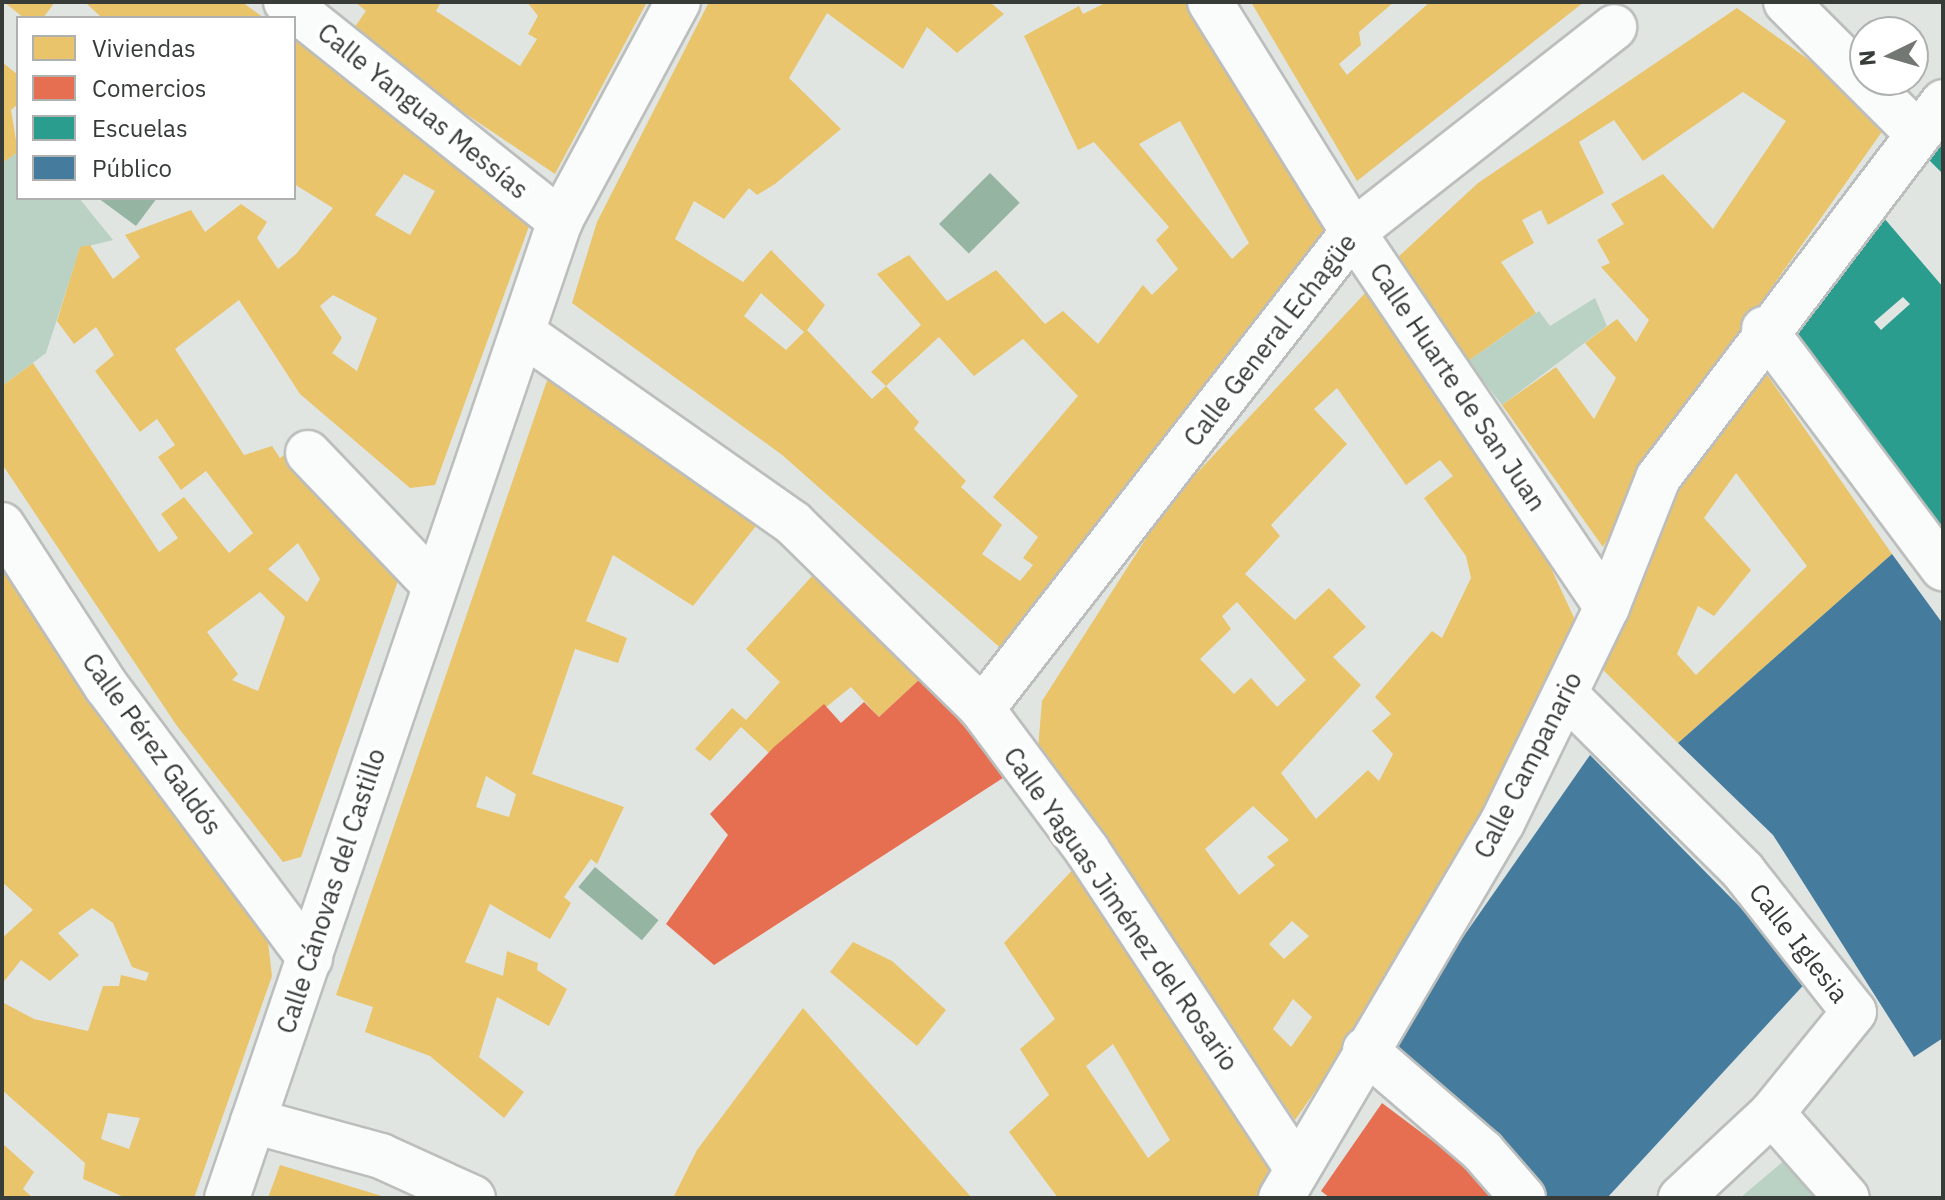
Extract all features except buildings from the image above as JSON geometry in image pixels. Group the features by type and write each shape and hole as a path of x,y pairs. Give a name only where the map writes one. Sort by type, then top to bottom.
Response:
{"street":[{"name":"Calle Yanguas Messías","path":"286,2 560,221"},
{"name":"Calle Cánovas del Castillo","path":"227,1198 433,584 524,334 560,221 678,2"},
{"name":"Calle Huarte de San Juan","path":"1210,2 1353,232 1607,607"},
{"path":"1786,2 1930,118"},
{"name":"Calle General Echagüe","path":"982,709 1353,232 1614,27"},
{"name":"Calle Campanario","path":"1288,1182 1502,823 1607,607 1658,478 1764,329 1930,118"},
{"path":"1764,329 1943,568"},
{"name":"Calle Yaguas Jiménez del Rosario","path":"524,334 793,523 982,709 1087,850 1288,1182"},
{"path":"308,453 433,584"},
{"name":"Calle Pérez Galdós","path":"2,525 107,687 310,958"},
{"name":"Calle Iglesia","path":"1565,694 1743,871 1854,1012 1772,1113 1681,1198"},
{"path":"1365,1050 1483,1152 1523,1198"},
{"path":"1772,1113 1847,1198"},
{"path":"253,1121 381,1156 473,1198"}],"shaded area":[{"path":"16,153 16,200 81,200 113,240 80,248 46,353 2,386 2,163"},
{"path":"990,173 1020,203 969,254 939,224"},
{"path":"101,200 156,200 136,226"},
{"path":"1595,298 1607,326 1502,405 1468,361 1539,311 1550,326"},
{"path":"595,867 659,920 642,940 578,887"},
{"path":"1786,1159 1817,1198 1740,1198"}]}
